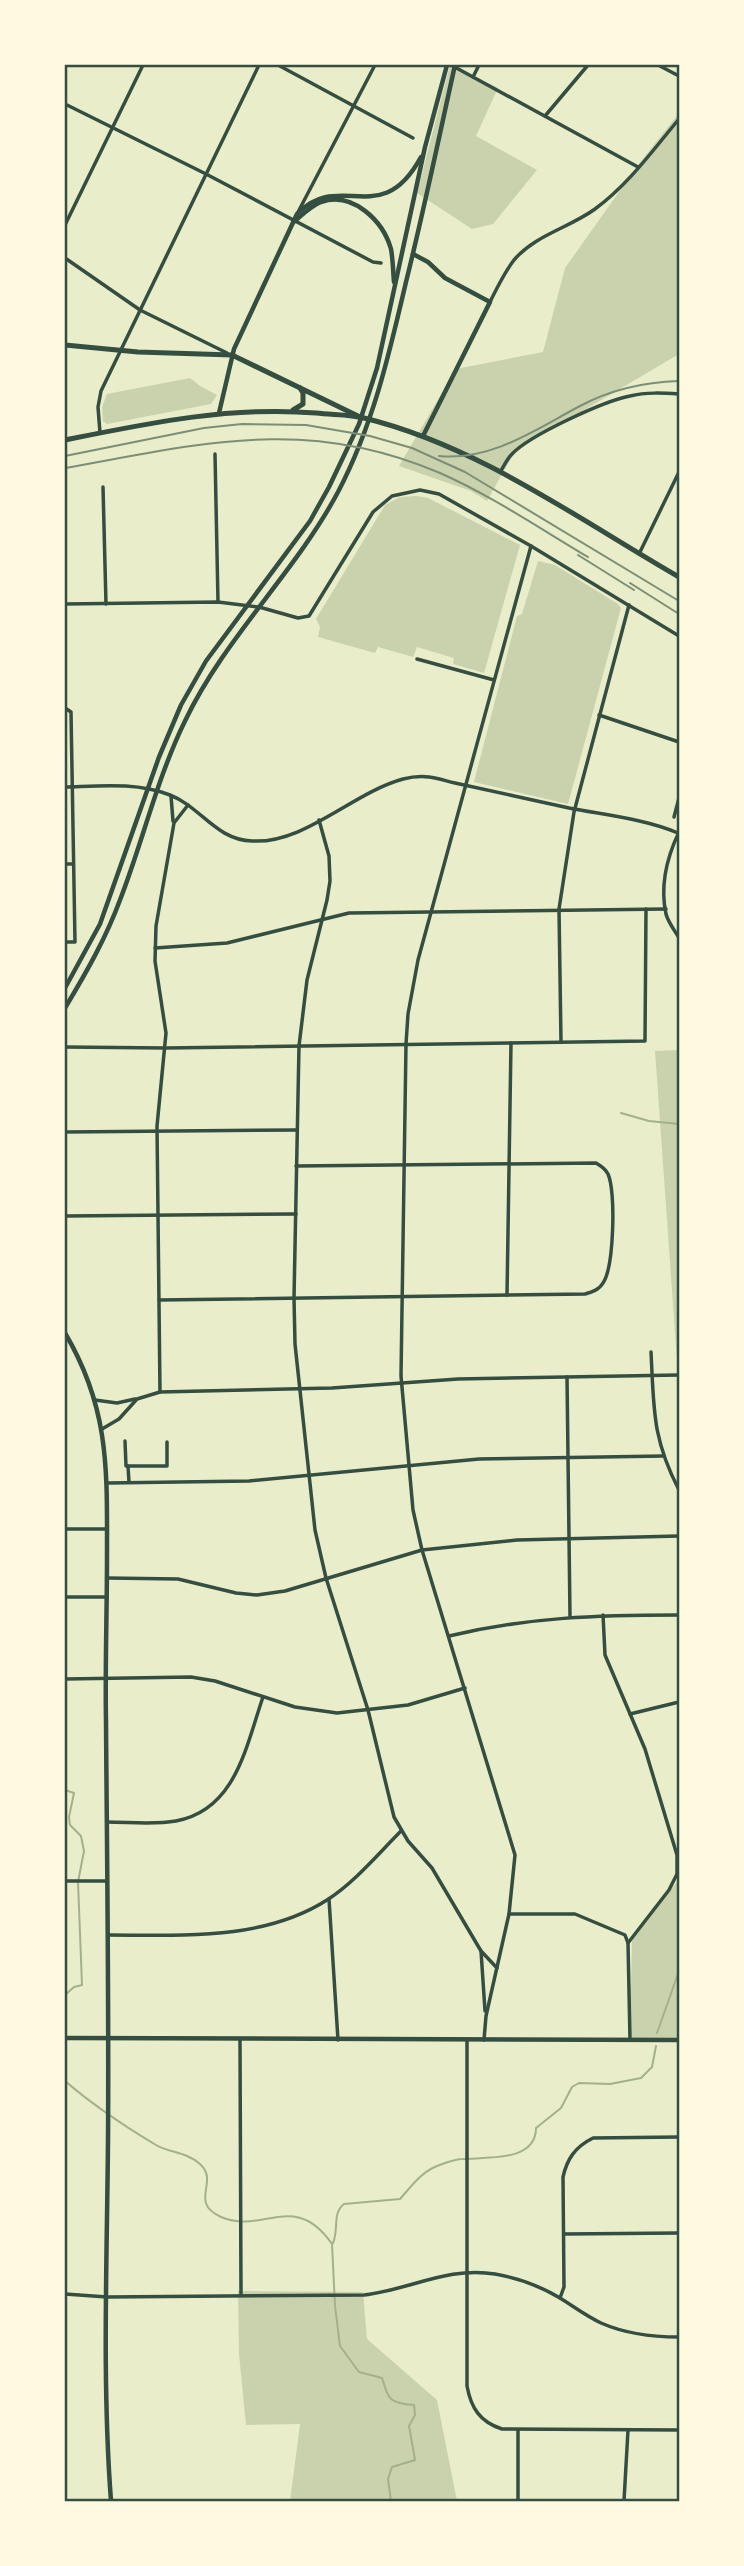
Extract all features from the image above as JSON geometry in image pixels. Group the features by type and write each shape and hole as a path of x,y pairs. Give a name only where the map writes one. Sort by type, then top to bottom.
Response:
{"main road":[{"path":"65,988 100,924 148,788 173,723 193,682 310,522 350,445 377,368 425,146 452,65"},
{"path":"65,1008 107,931 175,742 197,697 222,657 324,516 362,440 389,356 452,65"},
{"path":"219,412 232,355 297,214 321,197 368,197 390,192 409,176 425,146"},
{"path":"294,222 315,205 327,201 345,201 361,208 376,220 388,242 392,257 394,290"},
{"path":"413,254 428,262 445,278 490,302 423,436"},
{"path":"65,345 232,355 351,414 423,436 469,454 679,577"},
{"path":"290,411 303,404 300,388"},
{"path":"65,440 219,412 351,414"},
{"path":"65,1333 88,1378 95,1400 102,1429 108,1483 106,2426 111,2501"},
{"path":"65,2038 679,2040"}],"street":[{"path":"65,225 143,65"},
{"path":"100,433 99,397 259,65"},
{"path":"278,65 413,138"},
{"path":"297,214 376,65"},
{"path":"452,65 638,167"},
{"path":"473,77 479,65"},
{"path":"545,116 588,65"},
{"path":"658,65 679,76"},
{"path":"65,104 373,262 381,263"},
{"path":"490,302 507,269 522,251 595,209 617,191 679,119"},
{"path":"65,258 140,310 232,355"},
{"path":"500,472 511,455 521,447 587,411 631,396 679,394"},
{"path":"215,454 218,603"},
{"path":"639,554 679,472"},
{"path":"103,487 106,604"},
{"path":"65,604 218,603 249,605 298,618 309,616 373,512 385,500 400,492 420,490 439,494 679,636"},
{"path":"484,2040 486,2016 509,1914 515,1865 514,1845 422,1550 413,1510 401,1382 406,1044 412,984 531,546"},
{"path":"561,1042 559,909 574,809 629,605"},
{"path":"417,659 494,680"},
{"path":"65,708 71,712 75,942 65,943"},
{"path":"599,715 679,742"},
{"path":"65,787 148,788 188,805 220,832 249,841 279,839 386,785 402,779 429,777 679,832 668,861 664,884 666,916 679,938"},
{"path":"160,1392 157,1132 166,1048 156,948 157,915 174,823 171,796"},
{"path":"674,817 679,798"},
{"path":"174,823 188,805"},
{"path":"319,820 327,843 330,869 327,900 307,980 299,1046 294,1298 295,1344 314,1530 326,1578 368,1710 388,1801 401,1830 432,1868 481,1951 497,1968"},
{"path":"65,864 73,864"},
{"path":"65,1047 88,1049 645,1041 646,909"},
{"path":"156,948 227,943 349,913 666,909"},
{"path":"507,1295 512,1043"},
{"path":"65,1132 297,1130"},
{"path":"159,1300 584,1294 596,1290 607,1276 613,1226 610,1178 600,1165 590,1162 296,1166"},
{"path":"65,1216 296,1214"},
{"path":"651,1352 654,1423 663,1456 679,1490"},
{"path":"95,1400 117,1403 160,1392 401,1382 679,1376"},
{"path":"567,1377 570,1616"},
{"path":"102,1429 119,1419 137,1399"},
{"path":"125,1441 125,1466 128,1466 129,1482"},
{"path":"128,1466 167,1466 167,1442"},
{"path":"108,1483 249,1481 479,1459 663,1456"},
{"path":"65,1529 107,1528"},
{"path":"107,1578 178,1579 236,1593 257,1594 285,1591 422,1550 569,1537 679,1536"},
{"path":"65,1597 107,1597"},
{"path":"603,1615 605,1655 645,1749 678,1865 673,1883 628,1943"},
{"path":"449,1636 509,1623 570,1616 679,1615"},
{"path":"65,1679 191,1677 215,1681 317,1712 408,1705 465,1688"},
{"path":"107,1822 177,1821 216,1803 228,1791 236,1774 263,1697"},
{"path":"630,1714 679,1702"},
{"path":"107,1935 200,1935 239,1931 291,1917 329,1899 348,1884 401,1830"},
{"path":"674,1845 679,1842"},
{"path":"65,1881 107,1881"},
{"path":"329,1899 338,2040"},
{"path":"509,1914 575,1914 625,1935 628,1943 630,2040"},
{"path":"481,1951 486,2016"},
{"path":"240,2040 241,2295"},
{"path":"467,2040 469,2399 476,2412 488,2423 502,2429 679,2430"},
{"path":"560,2298 564,2287 563,2177 566,2165 577,2149 593,2138 679,2137"},
{"path":"564,2234 679,2233"},
{"path":"65,2294 107,2297 364,2295 377,2294 443,2274 492,2273 517,2278 560,2298 590,2318 620,2330 642,2335 679,2337"},
{"path":"518,2501 519,2430"},
{"path":"624,2501 628,2430"}],"green space":[{"path":"450,65 498,88 476,136 537,170 493,224 472,229 417,193"},
{"path":"679,113 679,354 515,451 487,501 471,491 399,466 456,369 543,352 565,268 638,165"},
{"path":"190,378 217,395 211,404 107,424 103,421 102,407 107,394"},
{"path":"400,497 428,498 520,545 484,673 453,664 454,658 417,647 413,657 378,647 375,653 318,637 320,627 316,619 385,505"},
{"path":"538,561 555,565 621,608 568,804 474,782 517,616 522,614"},
{"path":"679,1050 679,1361 677,1361 655,1051"},
{"path":"679,1879 677,2038 630,2038 632,1941"},
{"path":"238,2291 363,2292 367,2339 437,2400 457,2501 290,2501 300,2424 246,2425 239,2354"}],"waterway":[{"path":"621,1113 649,1121 679,1124"},
{"path":"65,1790 74,1793 70,1825 81,1836 84,1851 78,1882 82,1985 74,1987 65,1995"},
{"path":"657,2033 679,1971"},
{"path":"333,2243 338,2212 344,2204 400,2199 421,2176 437,2166 456,2160 509,2156 519,2152 528,2147 534,2139 536,2128 561,2108 572,2087 579,2083 610,2084 641,2078 652,2067 656,2046"},
{"path":"65,2081 144,2138 161,2148 190,2157 200,2164 207,2178 205,2198 211,2211 236,2221 292,2216 318,2228 332,2244 340,2346 359,2372 382,2378 391,2399 414,2405 415,2415 409,2426 415,2460 392,2467 388,2479 391,2501"}],"railway":[{"path":"439,456 477,454 513,442 603,395 641,385 679,381"},
{"path":"65,456 204,428 242,424 306,425 370,436 412,448 465,472 679,601"},
{"path":"65,468 162,450 253,440 344,444 391,455 440,473 497,502 588,557"},
{"path":"578,555 634,590"},
{"path":"630,583 679,614"}]}
